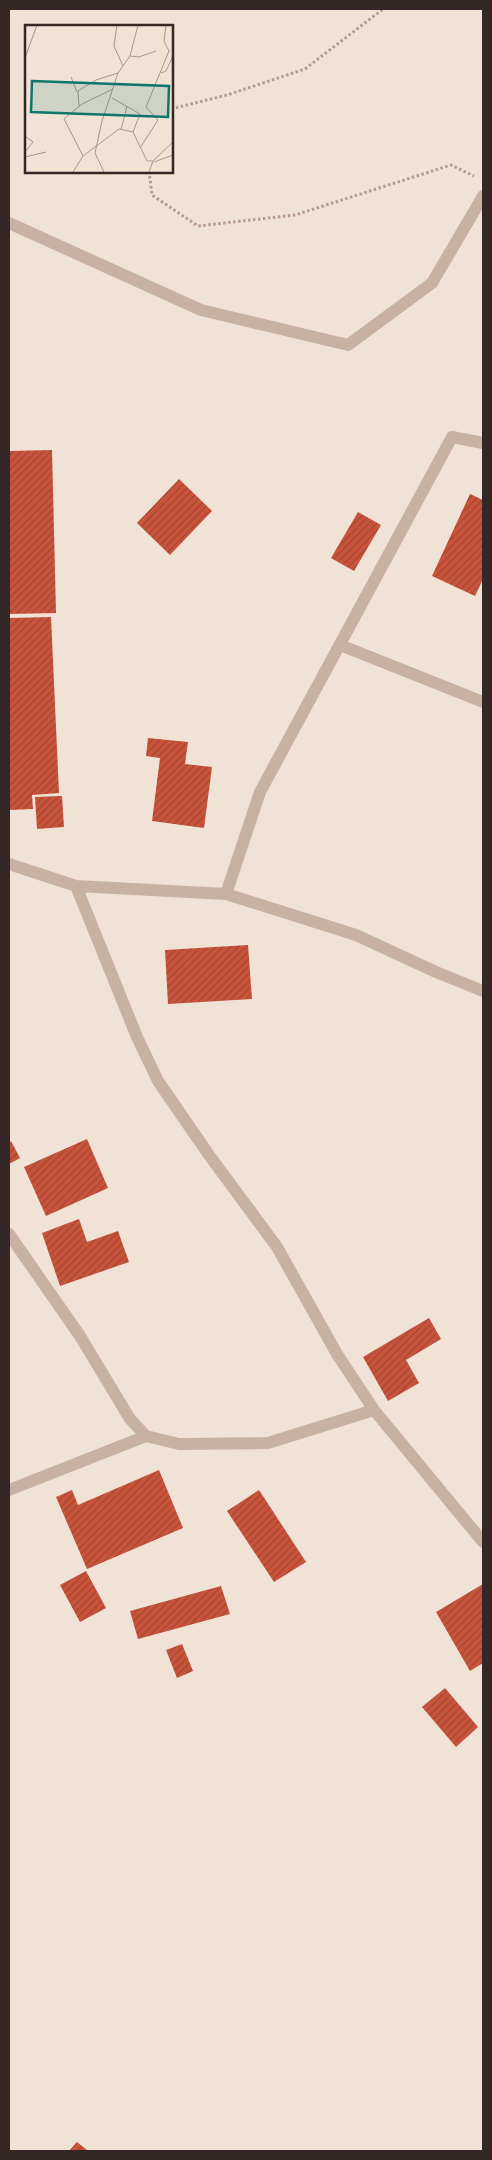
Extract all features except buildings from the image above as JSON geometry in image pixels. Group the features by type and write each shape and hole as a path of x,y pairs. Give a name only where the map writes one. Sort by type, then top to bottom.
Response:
{"street":[{"path":"9,223 201,310 348,345 432,283 483,196"},
{"path":"226,894 260,792 452,437 483,443"},
{"path":"340,644 483,702"},
{"path":"9,864 76,886 226,894 356,935 436,972 483,991"},
{"path":"76,886 137,1037 158,1081 209,1155 277,1247 337,1354 374,1410 483,1542"},
{"path":"9,1234 80,1336 130,1420 146,1436 179,1444 268,1443 374,1410"},
{"path":"9,1490 146,1436"}],"path":[{"path":"172,109 227,95 305,69 383,9"},
{"path":"149,172 152,195 198,226 295,215 451,165 475,177"}]}
